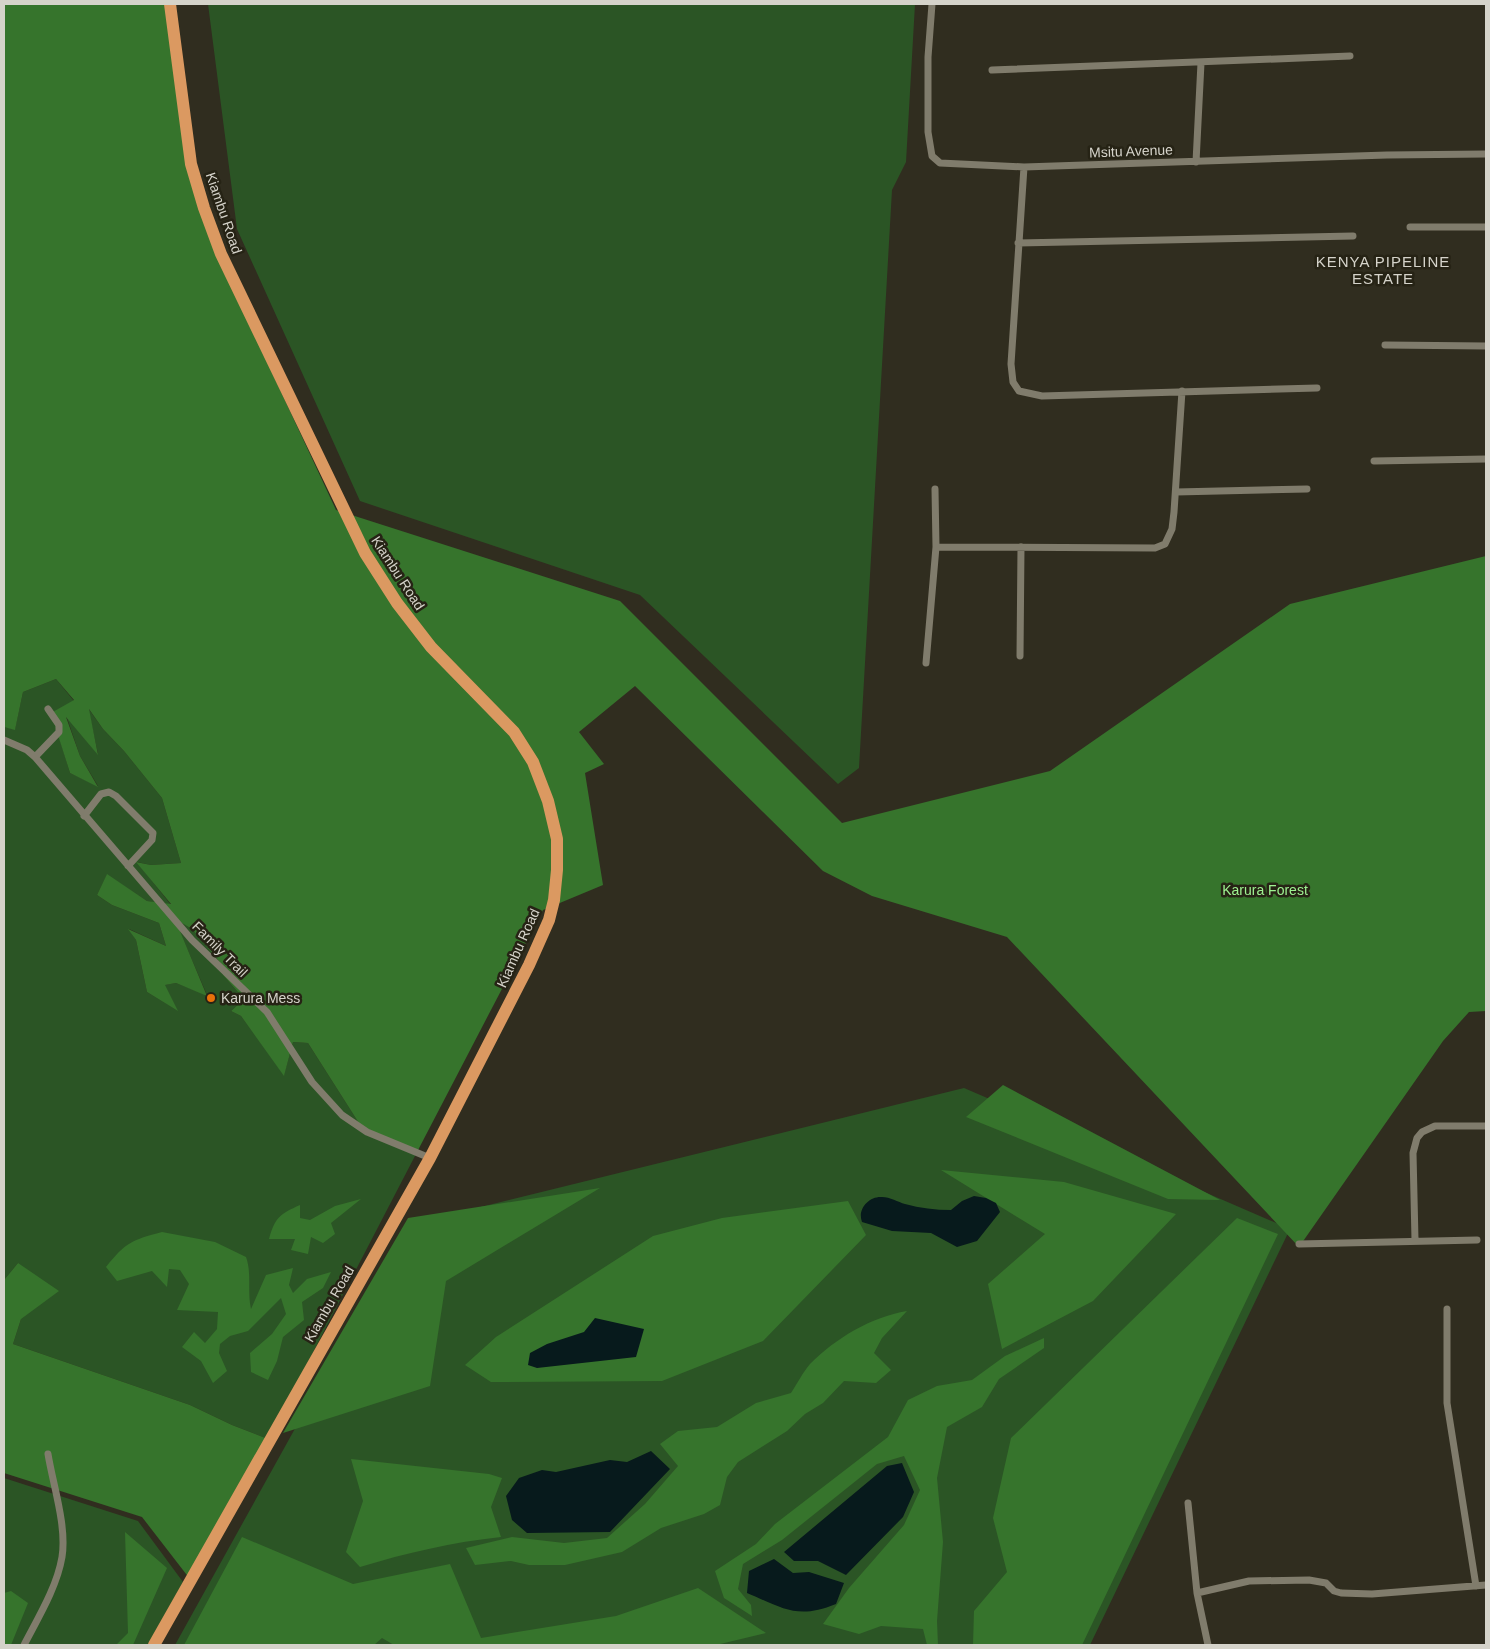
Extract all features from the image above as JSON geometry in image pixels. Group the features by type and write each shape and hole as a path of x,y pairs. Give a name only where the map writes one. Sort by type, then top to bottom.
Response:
{"highway":[{"name":"Kiambu Road","path":"154,1645 430,1158 529,965 549,920 554,900 557,870 557,839 548,801 533,762 514,732 431,647 397,603 365,552 221,254 204,208 191,164 170,4"}],"street":[{"name":"Msitu Avenue","path":"932,4 928,57 928,132 932,156 940,164 1024,167 1387,155 1486,154"},
{"path":"992,70 1350,56"},
{"path":"1196,162 1200,63"},
{"path":"1024,167 1011,364 1013,382 1019,391 1042,396 1317,388"},
{"path":"1410,227 1486,227"},
{"path":"1018,243 1353,236"},
{"path":"1385,345 1486,346"},
{"path":"936,547 1155,548 1165,544 1172,529 1182,391"},
{"path":"1374,461 1486,459"},
{"path":"926,663 936,547 935,489"},
{"path":"1176,492 1307,489"},
{"path":"1020,656 1021,547"},
{"path":"34,757 59,732 59,725 48,710"},
{"name":"Family Trail","path":"4,740 27,750 34,757 192,940 267,1012 312,1082 342,1115 367,1132 430,1158"},
{"path":"84,816 101,794 109,792 116,796 153,833 152,840 128,866"},
{"path":"1415,1240 1413,1153 1417,1138 1422,1132 1435,1126 1486,1126"},
{"path":"1300,1244 1477,1240"},
{"path":"1447,1309 1447,1403 1476,1586"},
{"path":"24,1645 50,1591 62,1555 61,1522 48,1454"},
{"path":"1188,1503 1197,1594 1208,1645"},
{"path":"1197,1594 1249,1581 1309,1580 1326,1583 1334,1590 1342,1593 1372,1594 1486,1585"}],"green space":[{"name":"Karura Forest","path":"4,4 174,4 191,145 209,237 336,510 620,601 842,823 1050,771 1290,604 1486,556 1486,1011 1469,1012 1443,1041 1299,1247 1007,937 872,896 823,871 635,686 579,732 604,764 585,773 603,885 543,910 416,1154 362,1128 308,1043 293,1042 284,1076 241,1016 231,1011 244,999 223,975 223,966 192,929 175,919 207,996 176,983 165,985 178,1011 147,992 136,940 128,929 166,946 159,923 112,905 97,895 107,874 147,901 171,904 136,862 151,865 181,863 162,798 124,751 103,729 89,709 98,755 66,717 80,756 98,787 70,773 51,713 74,700 56,679 23,692 15,730 4,727"},
{"path":"208,4 915,4 906,162 892,190 859,768 838,784 640,595 360,501 237,229"},
{"path":"56,679 74,701 57,730 70,773 98,786 80,756 66,715 98,754 88,708 103,729 124,751 162,798 181,863 151,865 137,862 171,905 147,901 107,875 97,895 112,905 159,923 166,946 129,929 136,940 147,992 177,1010 164,985 176,983 207,995 174,918 192,929 223,966 223,975 244,999 231,1011 241,1016 284,1075 293,1042 308,1043 362,1128 416,1154 268,1439 232,1425 190,1405 13,1344 21,1319 18,1263 4,1280 4,727 15,729 23,692"},
{"path":"1003,1085 1220,1200 1168,1199 966,1117"},
{"path":"964,1088 1290,1229 1090,1645 175,1645 408,1225"},
{"path":"941,1170 1064,1182 1176,1214 1093,1301 1002,1349 988,1284 1045,1234"},
{"path":"600,1188 446,1281 430,1386 283,1433 408,1218"},
{"path":"361,1199 331,1223 335,1234 323,1243 311,1237 308,1254 291,1250 295,1239 269,1239 279,1217 300,1205 300,1218 310,1220 335,1206"},
{"path":"848,1201 866,1235 763,1341 662,1381 491,1382 465,1365 496,1337 653,1236 722,1218"},
{"path":"1237,1218 1278,1234 1082,1645 973,1645 974,1611 1007,1572 993,1518 1011,1438"},
{"path":"162,1232 215,1242 246,1257 249,1269 251,1309 266,1275 293,1268 289,1285 293,1293 307,1279 331,1272 323,1288 302,1302 304,1320 283,1337 277,1361 268,1380 251,1372 250,1353 272,1334 286,1314 281,1298 248,1331 230,1336 220,1344 219,1353 227,1371 213,1383 201,1361 182,1347 194,1332 205,1343 217,1329 218,1312 177,1310 189,1284 180,1270 169,1269 167,1287 152,1271 117,1281 106,1267 130,1243"},
{"path":"18,1263 59,1291 21,1319 13,1344 190,1405 232,1425 268,1439 193,1583 142,1517 4,1473 4,1280"},
{"path":"907,1311 882,1338 874,1353 891,1370 876,1383 844,1381 823,1403 805,1414 787,1431 738,1462 727,1477 720,1505 704,1514 661,1528 622,1552 565,1565 529,1565 511,1561 475,1565 466,1548 512,1537 564,1543 607,1538 645,1504 678,1466 660,1444 678,1431 717,1427 756,1403 791,1393 810,1364 843,1337 880,1318"},
{"path":"1044,1338 1044,1348 999,1379 982,1407 947,1427 937,1478 943,1542 937,1621 938,1645 927,1645 923,1629 881,1626 859,1634 823,1624 849,1588 904,1525 920,1490 904,1456 877,1464 782,1540 743,1564 738,1589 751,1605 752,1616 724,1598 715,1571 756,1544 775,1524 888,1437 908,1400 937,1386 972,1380 1005,1356"},
{"path":"351,1459 489,1474 502,1478 491,1507 501,1537 430,1549 360,1567 346,1552 363,1501"},
{"path":"4,1478 138,1521 183,1582 148,1645 4,1645"},
{"path":"125,1532 167,1568 133,1645 116,1645 128,1633"},
{"path":"242,1537 353,1584 450,1564 481,1638 616,1616 698,1588 766,1633 716,1645 394,1645 382,1638 374,1645 184,1645"},
{"path":"11,1591 28,1603 11,1645 4,1645 4,1593"}],"shaded area":[{"path":"974,1196 986,1198 996,1203 1000,1212 977,1241 957,1247 931,1233 892,1231 862,1222 861,1212 865,1204 877,1197 888,1198 922,1208 951,1210 962,1201"},
{"path":"595,1318 644,1329 636,1357 537,1368 528,1365 530,1353 547,1344 584,1332"},
{"path":"651,1451 670,1469 610,1532 527,1533 512,1520 506,1496 519,1478 542,1470 556,1472 610,1460 627,1462"},
{"path":"902,1463 914,1492 903,1517 846,1575 818,1561 794,1561 784,1552 887,1466"},
{"path":"774,1559 793,1573 809,1572 844,1583 836,1604 822,1609 800,1612 781,1607 747,1593 749,1571"}],"place":[{"name":"Karura Mess","path":"211,998"}],"district":[{"name":"KENYA PIPELINE ESTATE","path":"1383,270"}]}
